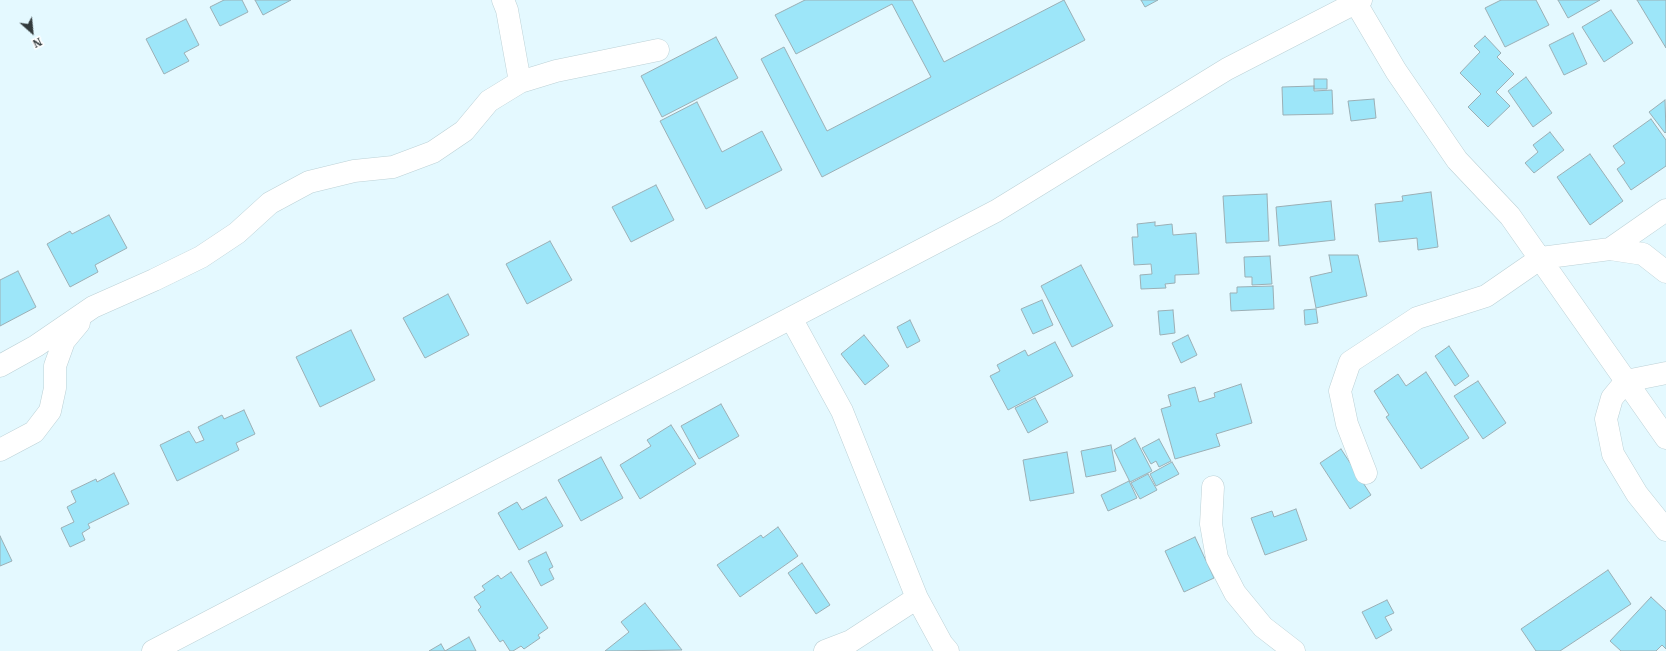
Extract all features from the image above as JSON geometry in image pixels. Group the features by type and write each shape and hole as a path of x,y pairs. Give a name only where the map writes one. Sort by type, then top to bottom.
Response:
{"street":[{"path":"503,0 507,10 520,82"},
{"path":"153,651 996,211 1227,69 1357,1 1396,71 1456,160 1510,216 1541,258 1666,438"},
{"path":"0,366 36,346 93,307 201,257 237,233 270,203 309,182 354,171 392,167 433,152 464,131 489,101 520,82 556,71 658,50"},
{"path":"1610,249 1666,210"},
{"path":"1366,473 1347,424 1340,391 1350,362 1417,318 1486,296 1541,258 1610,249 1643,254 1666,272"},
{"path":"0,450 34,432 50,411 55,388 55,366 64,341 93,307"},
{"path":"791,318 842,411 917,598 942,644 948,651"},
{"path":"1666,374 1626,381 1612,398 1606,420 1613,454 1637,494 1666,530"},
{"path":"1213,487 1211,524 1216,558 1235,593 1263,627 1294,651"},
{"path":"825,651 851,641 917,598"}],"building":[{"path":"224,0 242,0 248,12 220,26 210,7"},
{"path":"255,0 291,0 263,15"},
{"path":"805,0 912,0 944,62 1064,0 1085,40 822,177 761,59 784,47 827,131 931,77 892,4 796,54 775,15"},
{"path":"1141,0 1158,0 1145,7"},
{"path":"1501,0 1536,0 1549,25 1505,47 1485,8"},
{"path":"1558,0 1600,0 1568,18"},
{"path":"1637,0 1666,0 1666,48"},
{"path":"1611,10 1633,43 1604,62 1582,27"},
{"path":"186,19 199,45 184,53 189,61 164,74 146,39"},
{"path":"1573,33 1587,64 1564,75 1549,45"},
{"path":"1485,36 1501,53 1497,57 1514,74 1496,92 1510,106 1488,127 1468,107 1481,94 1460,73 1480,52 1474,46"},
{"path":"716,37 738,78 662,117 641,76"},
{"path":"1526,77 1552,113 1533,127 1508,91"},
{"path":"1314,79 1327,79 1327,89 1314,89"},
{"path":"1314,86 1314,91 1332,90 1333,114 1283,115 1282,87"},
{"path":"1374,99 1376,118 1351,121 1348,101"},
{"path":"1665,100 1666,132 1665,133 1649,112"},
{"path":"697,102 722,152 762,131 782,170 706,209 660,121"},
{"path":"1651,119 1666,140 1666,166 1631,190 1617,169 1625,163 1613,146"},
{"path":"1550,132 1564,150 1534,173 1525,163 1538,152 1533,145"},
{"path":"1590,154 1623,201 1590,225 1557,177"},
{"path":"656,185 674,220 631,242 612,207"},
{"path":"1431,192 1438,247 1418,250 1417,238 1379,242 1375,204 1403,201 1402,196"},
{"path":"1267,194 1269,241 1226,243 1223,196"},
{"path":"1331,201 1335,240 1279,246 1276,207"},
{"path":"109,215 127,248 95,265 98,272 70,287 47,244 70,231 72,234"},
{"path":"1155,222 1155,226 1172,224 1173,235 1196,233 1199,274 1175,275 1175,283 1165,284 1166,288 1141,289 1140,275 1152,274 1151,264 1134,265 1132,237 1138,237 1137,224"},
{"path":"550,241 572,280 527,304 506,264"},
{"path":"1329,255 1358,255 1367,296 1316,308 1310,277 1332,272"},
{"path":"1270,256 1272,284 1252,285 1252,277 1245,277 1244,257"},
{"path":"1081,265 1113,326 1072,347 1041,286"},
{"path":"18,271 36,307 0,326 0,280"},
{"path":"1273,286 1274,309 1231,311 1230,293 1237,293 1237,287"},
{"path":"448,294 469,335 425,358 403,318"},
{"path":"1042,300 1053,325 1033,334 1021,309"},
{"path":"1316,309 1318,323 1305,325 1304,310"},
{"path":"1173,310 1175,333 1160,335 1158,311"},
{"path":"910,320 920,341 907,348 897,327"},
{"path":"351,330 375,380 320,407 296,357"},
{"path":"864,335 889,366 865,385 841,354"},
{"path":"1188,335 1197,355 1181,363 1172,343"},
{"path":"1055,342 1073,376 1008,410 990,376 1000,371 997,365 1025,350 1028,356"},
{"path":"1449,346 1469,376 1455,386 1435,356"},
{"path":"1426,372 1469,438 1421,469 1386,417 1389,415 1374,391 1398,374 1406,386"},
{"path":"1478,381 1506,423 1483,439 1454,396"},
{"path":"1241,384 1252,423 1216,434 1220,446 1175,459 1161,409 1171,406 1168,395 1195,387 1199,402 1215,397 1214,393"},
{"path":"1035,398 1048,422 1028,433 1015,408"},
{"path":"721,404 739,436 699,459 681,426"},
{"path":"244,410 255,434 236,443 239,450 177,481 160,445 189,431 196,443 204,440 198,427 222,415 224,419"},
{"path":"671,425 696,464 640,499 620,465 651,446 647,440"},
{"path":"1135,438 1152,471 1130,482 1114,450"},
{"path":"1159,439 1171,461 1159,467 1156,461 1151,464 1142,448"},
{"path":"1111,445 1116,471 1086,477 1081,451"},
{"path":"1341,449 1371,495 1350,509 1320,463"},
{"path":"1067,452 1074,493 1030,501 1023,460"},
{"path":"601,457 623,498 581,521 558,480"},
{"path":"1172,462 1179,474 1156,486 1150,474"},
{"path":"114,473 129,504 88,524 90,528 82,533 85,540 70,547 61,528 74,522 67,507 76,502 71,491 96,479 97,482"},
{"path":"1148,474 1157,490 1140,499 1131,483"},
{"path":"1129,481 1137,498 1108,511 1101,495"},
{"path":"546,497 563,526 519,550 498,513 517,502 522,510"},
{"path":"1296,509 1307,540 1265,555 1251,518 1272,511 1274,517"},
{"path":"778,527 798,556 740,597 717,565 761,535 763,538"},
{"path":"0,536 12,561 0,566"},
{"path":"1195,537 1214,578 1184,592 1165,551"},
{"path":"546,552 553,567 549,569 554,579 541,586 528,561"},
{"path":"802,563 830,605 816,614 788,573"},
{"path":"1608,570 1631,604 1560,651 1536,651 1521,629"},
{"path":"511,572 548,628 538,635 540,638 524,649 521,646 513,651 510,651 503,640 500,642 478,610 481,607 474,597 485,590 482,586 498,575 501,579"},
{"path":"1651,597 1666,611 1666,649 1662,645 1656,651 1621,651 1610,641"},
{"path":"1387,600 1394,613 1385,617 1392,630 1376,639 1362,612"},
{"path":"645,603 682,650 605,651 629,632 621,622"},
{"path":"469,637 476,651 445,651"},
{"path":"441,644 445,651 429,651"}]}
